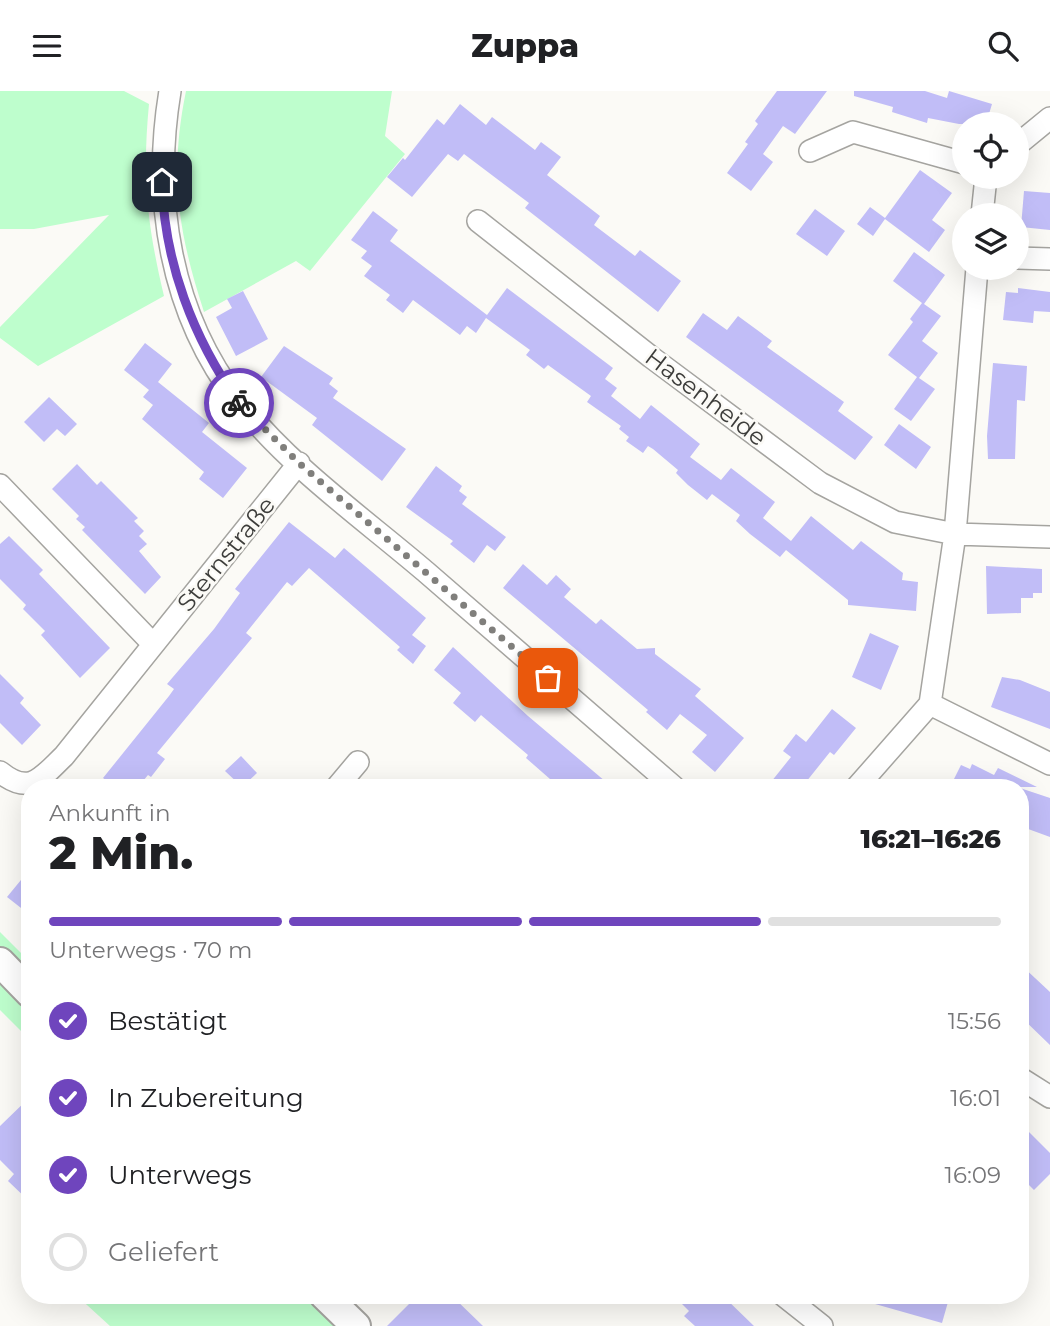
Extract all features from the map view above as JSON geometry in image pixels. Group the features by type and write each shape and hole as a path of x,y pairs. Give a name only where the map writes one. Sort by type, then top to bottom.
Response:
{"main road":[{"path":"0,962 21,984"},
{"path":"333,1304 356,1326"}],"street":[{"path":"170,91 164,128 163,198 170,247 188,311 214,365 239,402 299,463 665,779"},
{"path":"1029,135 1050,118"},
{"path":"810,151 853,132 952,160"},
{"name":"Hasenheide","path":"478,221 651,357 820,482 895,522 954,534 1050,537"},
{"path":"1029,258 1050,259"},
{"path":"864,779 930,704 954,534 976,280"},
{"name":"Sternstraße","path":"40,779 64,757 299,463"},
{"path":"0,485 153,644"},
{"path":"930,704 1050,764"},
{"path":"344,779 358,762"},
{"name":"Sternstraße","path":"0,772 21,783"},
{"path":"1029,1084 1050,1097"},
{"path":"794,1304 822,1326"}],"green space":[{"path":"0,91 124,91 149,104 146,178 150,223 164,296 38,366 0,338 0,327 109,215 34,229 0,229"},
{"path":"186,91 392,91 385,136 405,154 310,271 296,261 204,312 182,229 179,203 178,149"},
{"path":"0,932 21,953 21,967 0,946"},
{"path":"0,981 21,1003 21,1031 0,1010"},
{"path":"86,1304 315,1304 336,1326 110,1326"}],"building":[{"path":"777,91 827,91 795,134 783,126 763,154 773,162 751,191 727,173 748,144 745,142 758,124 755,121"},
{"path":"854,91 925,91 947,98 949,91 992,104 990,112 952,112 952,123 928,118 927,123 892,112 893,107 854,96"},
{"path":"460,104 486,125 492,117 535,150 541,142 561,157 547,175 600,216 594,225 635,256 640,250 681,281 658,312 525,208 529,203 464,154 458,161 448,154 412,197 387,177 403,158 405,160 437,119 444,125"},
{"path":"920,170 952,193 932,220 945,230 929,252 885,219 873,236 857,224 870,207 885,218"},
{"path":"1024,191 1050,193 1050,230 1029,228 1029,203 1023,203"},
{"path":"815,209 845,231 827,256 796,234"},
{"path":"373,211 398,230 390,241 487,315 507,288 613,368 605,379 617,388 611,396 640,419 651,405 700,444 690,457 721,480 731,468 775,502 763,518 791,541 811,516 853,550 861,541 903,573 902,580 918,582 916,611 848,605 848,600 786,550 780,557 750,534 736,521 740,515 712,494 707,500 688,485 676,473 678,470 653,449 648,446 643,453 626,441 629,437 619,429 621,426 587,402 591,396 548,365 544,369 526,355 530,350 486,318 476,333 467,326 460,335 413,300 403,313 386,300 390,295 364,276 372,266 361,258 367,251 351,240"},
{"path":"914,252 945,275 924,304 941,316 922,341 938,353 919,378 935,389 911,421 894,409 917,377 888,355 913,322 910,319 922,303 893,281"},
{"path":"1018,288 1050,292 1050,312 1034,311 1033,323 1003,320 1006,292 1018,293"},
{"path":"243,291 268,339 236,356 216,317 232,308 227,299"},
{"path":"703,313 727,330 738,316 772,341 767,347 844,402 838,411 873,437 855,460 686,337"},
{"path":"145,343 172,364 158,382 209,423 202,432 247,468 223,498 199,479 204,472 142,419 153,405 143,397 149,390 124,370"},
{"path":"284,346 333,378 329,384 338,391 333,398 406,449 382,481 312,425 317,418 261,377"},
{"path":"993,363 1027,366 1025,401 1017,400 1015,459 988,459 987,436"},
{"path":"49,397 77,424 65,436 57,429 44,442 24,422"},
{"path":"899,424 931,447 916,469 884,445"},
{"path":"77,464 97,485 101,481 138,518 134,521 144,531 139,536 147,544 139,551 161,577 145,594 82,530 85,527 76,519 79,516 52,489"},
{"path":"436,466 462,486 459,491 467,497 462,504 506,537 495,551 487,545 474,563 450,544 453,541 406,507"},
{"path":"289,522 335,558 344,548 426,618 412,635 426,646 413,664 397,650 400,647 309,568 292,586 287,582 246,633 252,638 157,753 165,759 151,777 148,775 145,779 104,779 174,689 167,684 214,629 240,593 235,589"},
{"path":"9,536 43,570 39,574 110,648 80,678 41,635 45,631 23,609 26,605 0,579 0,544"},
{"path":"523,564 547,585 556,575 571,589 564,597 596,624 601,619 637,649 655,648 655,654 701,689 695,696 744,738 715,772 692,752 707,735 680,714 667,730 646,712 648,710 503,588"},
{"path":"986,566 1042,569 1042,593 1033,593 1033,598 1021,598 1021,613 987,614"},
{"path":"870,633 899,646 881,690 852,677"},
{"path":"453,647 603,779 550,779 526,758 528,755 481,715 475,722 453,703 461,693 434,670"},
{"path":"0,674 24,698 20,703 41,725 22,745 0,723"},
{"path":"1002,677 1020,680 1050,692 1050,729 991,707"},
{"path":"832,709 856,728 834,755 830,752 808,779 773,779 791,757 783,751 796,734 806,742"},
{"path":"241,756 257,773 251,779 234,779 225,771"},
{"path":"972,764 994,775 998,768 1021,779 954,779 961,765 970,769"},
{"path":"1029,791 1050,798 1050,837 1029,829"},
{"path":"21,880 21,908 7,897"},
{"path":"1029,972 1050,992 1050,1045 1029,1025"},
{"path":"21,1106 21,1193 8,1181 14,1174 0,1160 0,1126"},
{"path":"1029,1132 1050,1153 1050,1174 1034,1190 1029,1185"},
{"path":"409,1304 460,1304 483,1326 387,1326"},
{"path":"682,1304 731,1304 754,1326 695,1326 684,1316 689,1311"},
{"path":"875,1304 947,1304 942,1323"}],"way so far":[{"path":"239,403 299,463 548,678"}],"route":[{"path":"162,182 170,247 188,311 202,344 239,403"}]}
